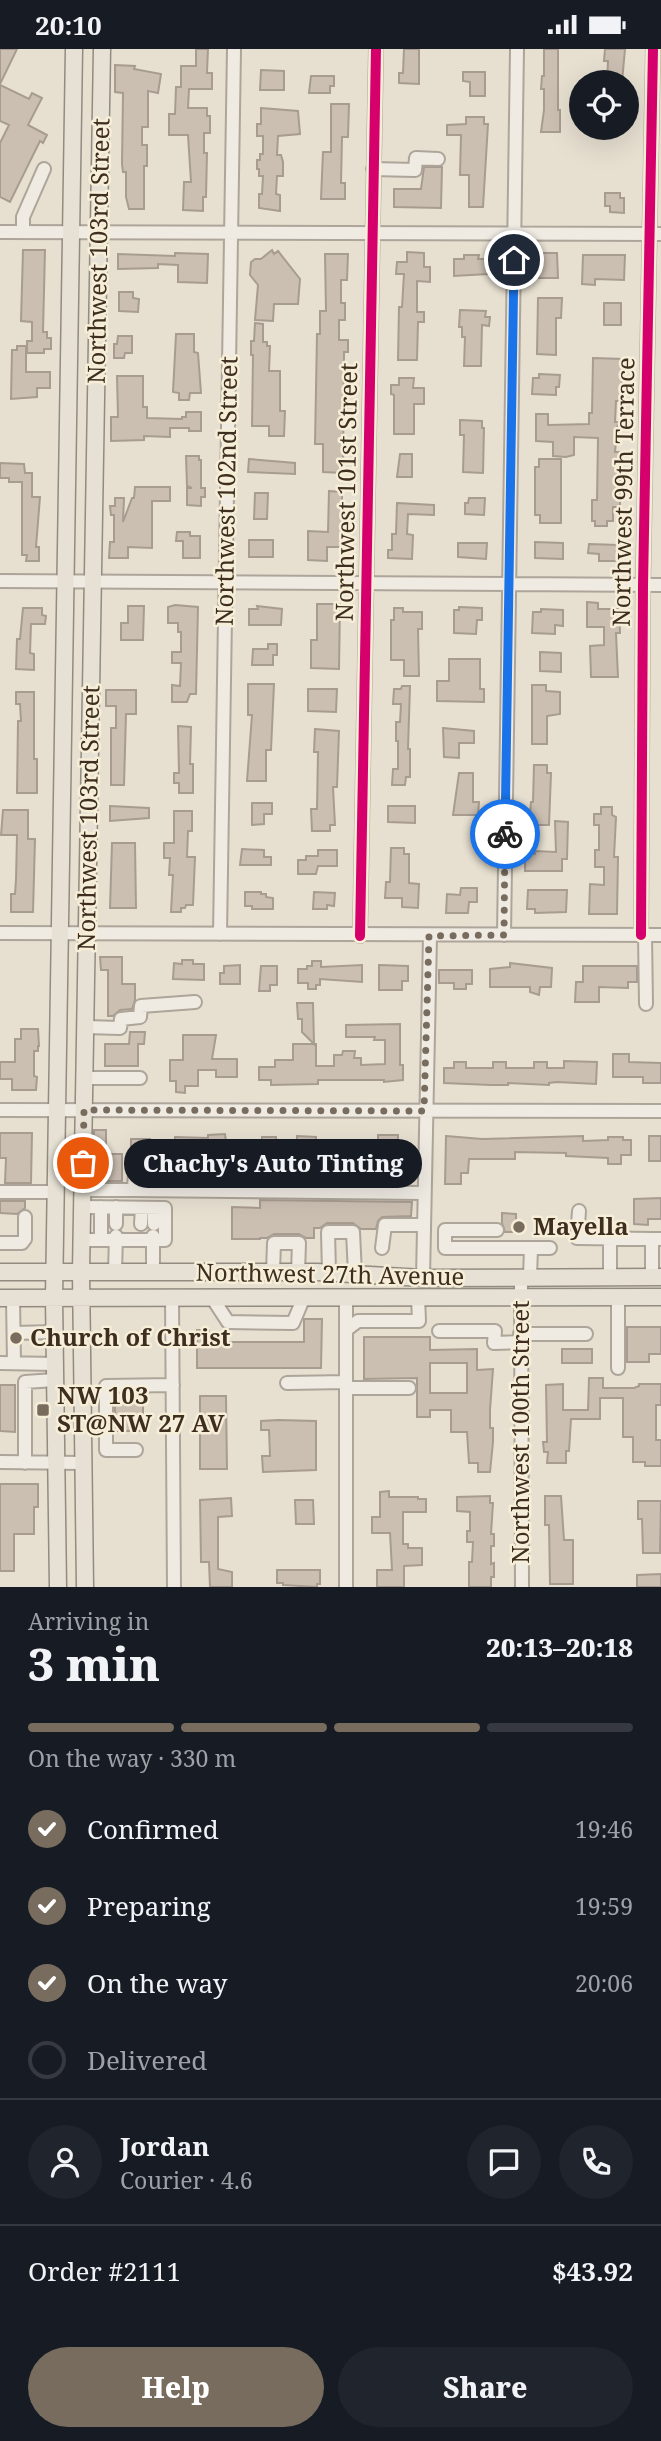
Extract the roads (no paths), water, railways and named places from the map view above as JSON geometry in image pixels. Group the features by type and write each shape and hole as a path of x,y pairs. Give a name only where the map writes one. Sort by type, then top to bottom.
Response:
{"main road":[{"name":"Northwest 103rd Street","path":"58,1587 54,1298 74,49"},
{"name":"Northwest 103rd Street","path":"85,1587 81,1272 102,49"},
{"name":"Northwest 27th Avenue","path":"0,1272 329,1272 422,1278 657,1277"},
{"name":"Northwest 27th Avenue","path":"7,1298 661,1297"}],"street":[{"name":"Northwest 102nd Street","path":"219,934 234,49"},
{"name":"Northwest 101st Street","path":"360,936 376,49"},
{"path":"504,935 517,49"},
{"name":"Northwest 99th Terrace","path":"646,1004 643,935 643,585 655,234 653,49"},
{"path":"373,169 415,170 416,158 438,159"},
{"path":"23,232 23,217 44,169"},
{"path":"0,232 100,234 372,231 655,234"},
{"path":"0,581 661,585"},
{"path":"0,933 661,935"},
{"path":"422,1278 429,936"},
{"path":"86,1027 120,1028 121,1019 140,1017 141,1006 195,1002"},
{"path":"85,1078 140,1078"},
{"path":"0,1110 661,1111"},
{"path":"134,1191 135,1173 158,1172"},
{"path":"83,1190 423,1193"},
{"path":"0,1192 56,1192"},
{"path":"82,1207 165,1208 165,1240 147,1233 116,1233 101,1240 82,1240"},
{"path":"101,1207 101,1240"},
{"path":"115,1272 116,1207"},
{"path":"148,1208 147,1233 153,1272"},
{"path":"579,1211 577,1238 657,1239 657,1277"},
{"path":"0,1243 22,1243 25,1239 25,1217"},
{"path":"382,1248 385,1225 423,1225"},
{"path":"497,1230 445,1230 445,1248 550,1248"},
{"path":"329,1272 328,1232 353,1232 355,1274"},
{"path":"610,1238 610,1277"},
{"path":"273,1272 274,1243 299,1243 298,1272"},
{"name":"Northwest 100th Street","path":"522,1587 520,1297 531,1248"},
{"path":"211,1296 228,1322 280,1323 293,1323 303,1297"},
{"path":"172,1297 174,1587"},
{"path":"346,1297 346,1587"},
{"path":"346,1329 358,1321 419,1321 418,1297"},
{"path":"618,1297 618,1368"},
{"path":"7,1298 14,1333 14,1363"},
{"path":"439,1331 495,1331 494,1343 520,1338 586,1334"},
{"path":"14,1333 55,1332"},
{"path":"0,1363 14,1363 55,1372"},
{"path":"25,1463 25,1382 55,1372"},
{"path":"287,1383 409,1388"},
{"path":"136,1450 106,1450 106,1385 173,1385"},
{"path":"0,1462 83,1463"}],"place":[{"name":"Chachy's Auto Tinting","path":"83,1163"},
{"name":"Mayella","path":"519,1227"},
{"name":"Church of Christ","path":"16,1338"},
{"name":"NW 103 ST@NW 27 AV","path":"43,1410"}]}
